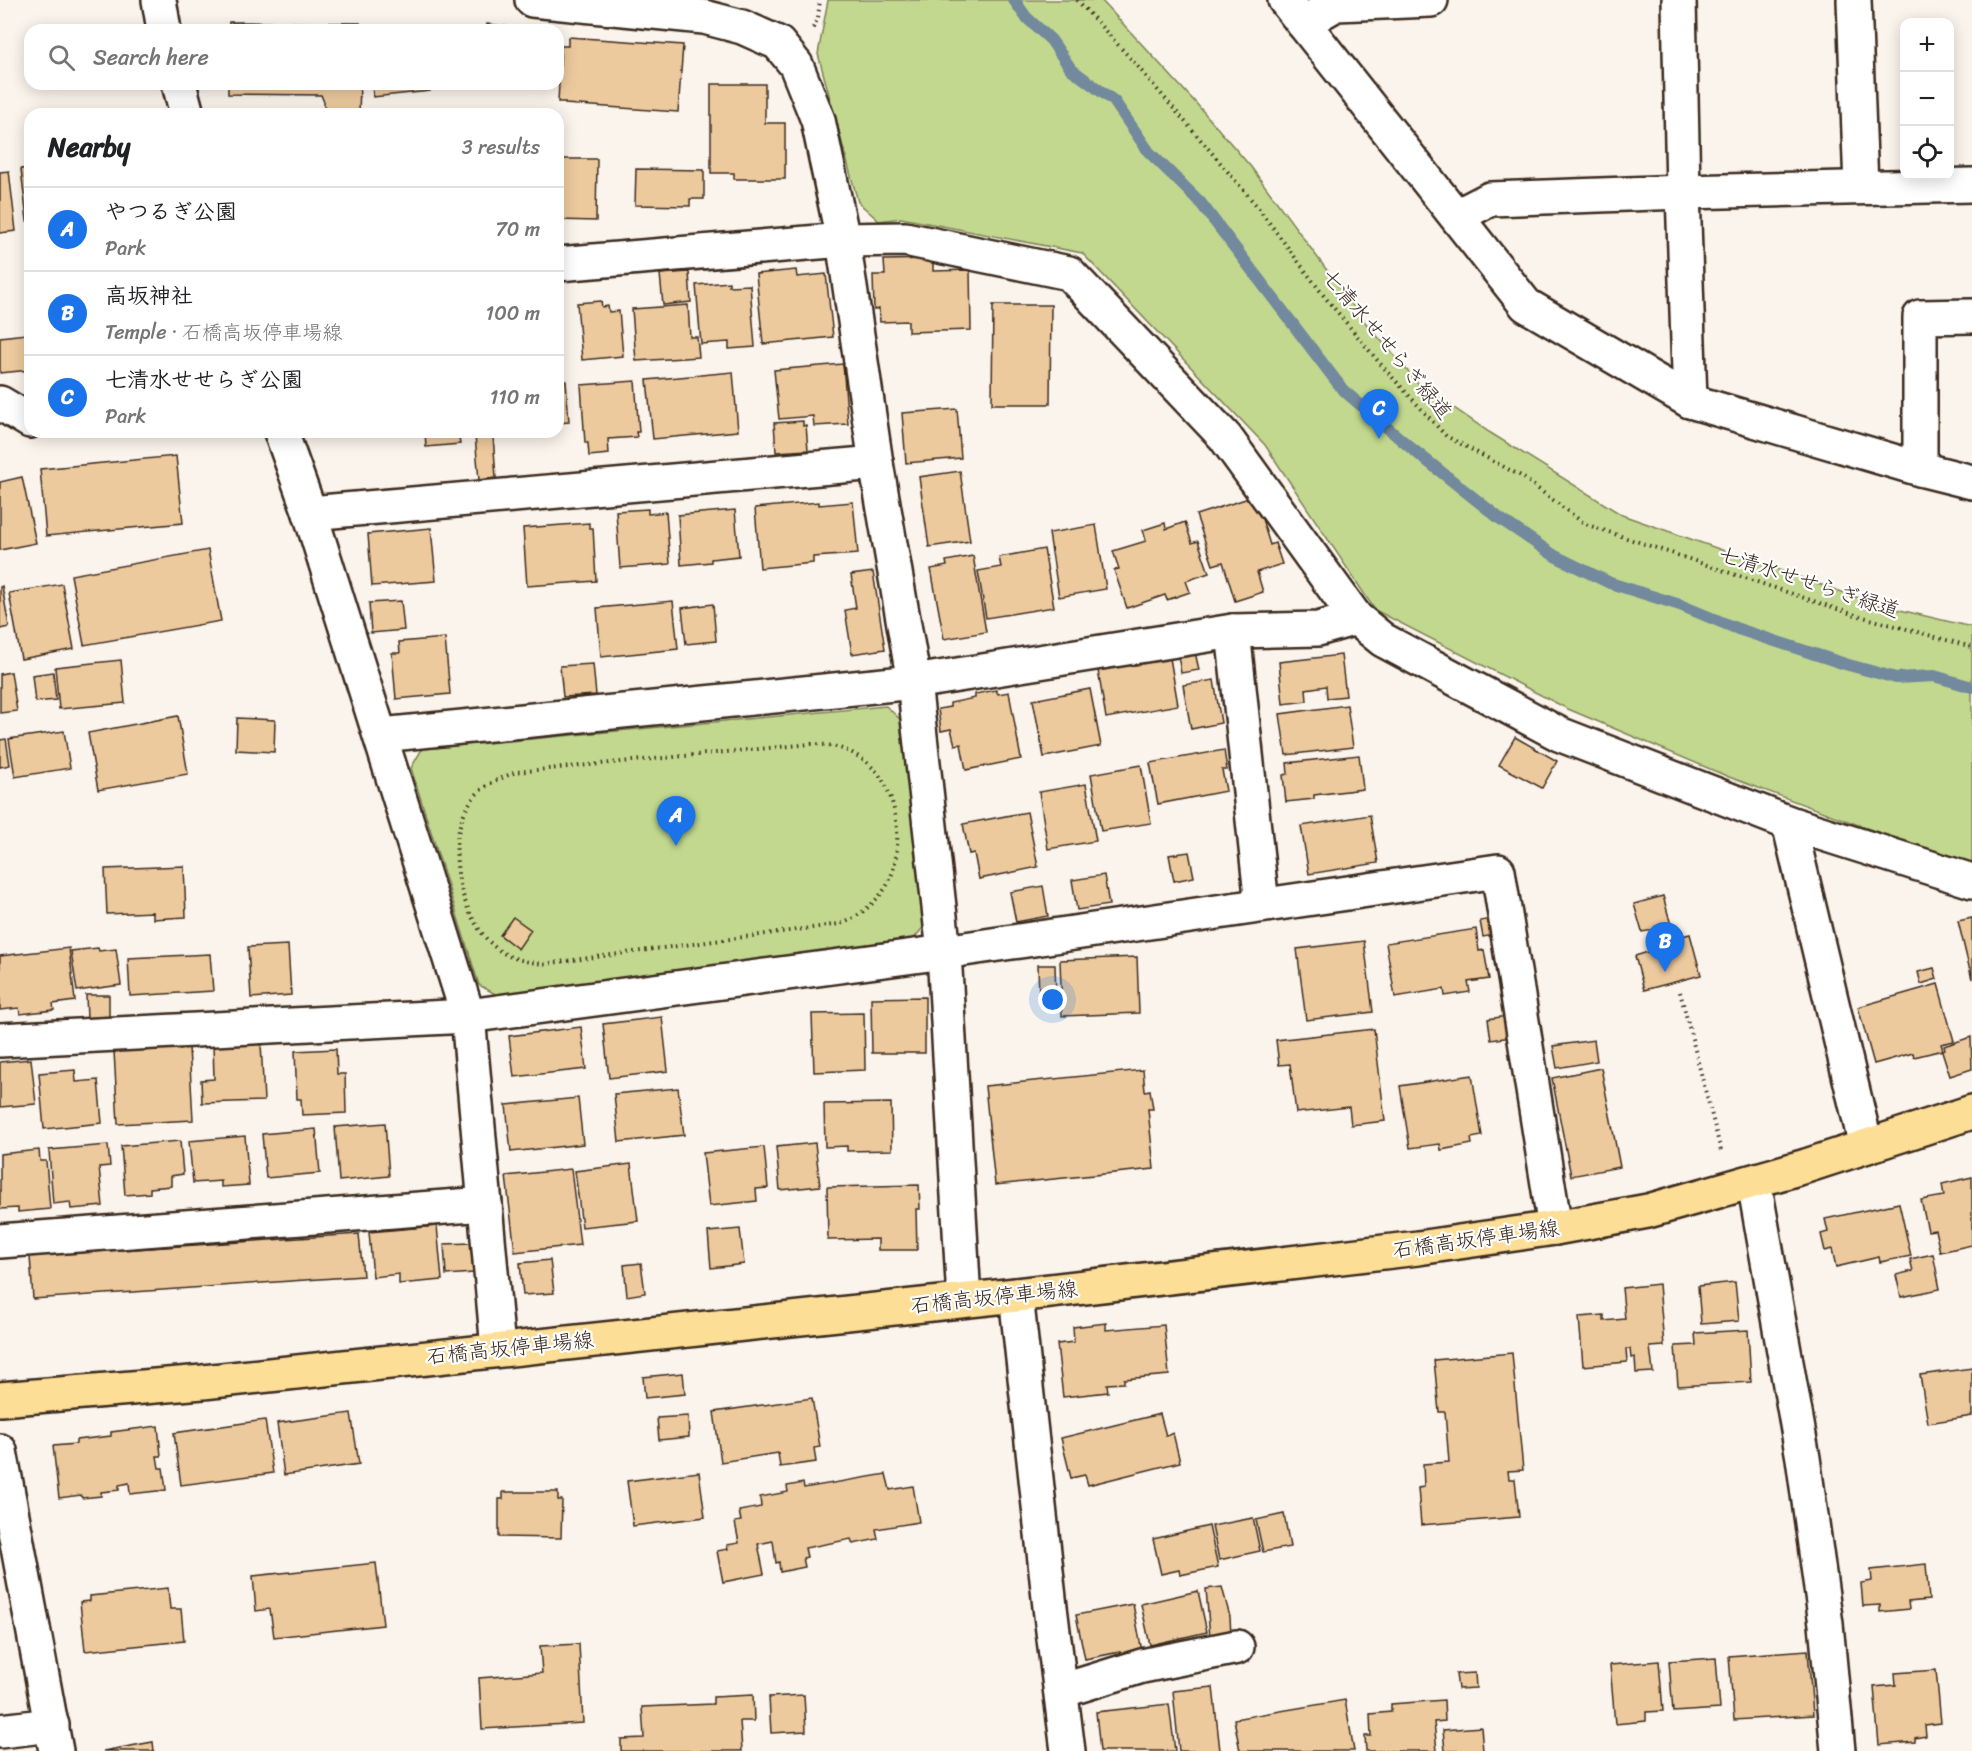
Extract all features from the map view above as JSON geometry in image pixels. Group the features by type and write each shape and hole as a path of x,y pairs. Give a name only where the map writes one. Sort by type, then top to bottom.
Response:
{"main road":[{"name":"石橋高坂停車場線","path":"0,1399 202,1382 1016,1295 1406,1250 1555,1228 1648,1211 1754,1182 1972,1112"}],"street":[{"path":"159,0 163,24"},
{"path":"532,0 704,17 742,27 778,44 796,65 818,120 843,240 876,463 914,682 944,952 964,1300"},
{"path":"1431,0 1336,4 1294,11 1526,305 1690,401 1920,469 1972,482"},
{"path":"1679,0 1690,401"},
{"path":"1854,0 1862,187"},
{"path":"181,90 185,108"},
{"path":"1457,216 1490,199 1972,184"},
{"path":"564,263 843,240 905,239 1069,273 1225,437 1356,618 1383,640 1559,734 1789,823 1972,881"},
{"path":"1920,469 1920,317 1972,316"},
{"path":"0,403 24,417"},
{"path":"283,438 310,513 381,735 468,1016 498,1349"},
{"path":"310,513 876,463"},
{"path":"381,735 914,682 1233,631 1318,629 1356,618"},
{"path":"1233,631 1262,905"},
{"path":"1789,823 1866,1146"},
{"path":"0,1040 468,1016 944,952 1498,872 1555,1228"},
{"path":"1754,1182 1803,1458 1826,1624 1838,1751"},
{"path":"0,1241 485,1204"},
{"path":"1016,1295 1068,1751"},
{"path":"0,1451 54,1738 0,1731"},
{"path":"1061,1690 1142,1666 1237,1647"}],"path":[{"name":"七清水せせらぎ緑道","path":"1077,0 1206,146 1256,206 1324,296 1383,367 1446,436 1521,476 1585,524 1852,614 1972,647"},
{"path":"829,744 853,753 874,769 882,779 892,800 896,819 896,856 892,872 882,893 864,910 847,921 814,928 562,962 544,964 529,962 500,951 474,922 457,870 456,835 468,804 480,791 516,772 533,771 829,744"},
{"path":"1680,992 1724,1161"}],"green space":[{"path":"828,0 1101,0 1251,167 1365,322 1418,383 1489,432 1622,515 1879,605 1972,627 1972,867 1729,777 1568,709 1375,610 1265,445 1082,253 901,218 879,221 858,202 818,54"},
{"path":"886,706 903,722 925,925 913,940 497,995 479,985 411,768 422,749"}],"building":[{"path":"229,22 360,23 360,24 229,24"},
{"path":"568,37 683,45 678,112 558,102 559,90 564,90 564,46 568,46"},
{"path":"711,84 765,84 765,123 785,123 785,179 734,179 734,173 711,173"},
{"path":"228,90 360,90 359,108 324,108 321,95 228,94"},
{"path":"372,90 430,91 373,97"},
{"path":"564,159 597,159 596,221 564,220"},
{"path":"21,169 24,169 24,195"},
{"path":"636,169 704,170 704,199 690,199 690,206 635,205"},
{"path":"9,171 16,231 0,233 0,172"},
{"path":"933,259 933,271 970,270 971,330 908,332 908,321 880,322 879,309 874,310 873,275 885,275 884,260"},
{"path":"796,270 797,277 826,274 833,337 763,344 756,274"},
{"path":"689,272 691,302 663,305 660,274"},
{"path":"729,282 729,286 750,285 755,347 729,349 729,342 701,344 696,285"},
{"path":"601,301 602,307 608,306 609,312 619,311 623,356 582,360 577,303"},
{"path":"688,305 690,337 697,337 699,357 636,361 632,309"},
{"path":"993,305 1051,305 1050,404 992,404"},
{"path":"24,334 24,371 0,373 0,337"},
{"path":"843,364 848,424 814,426 813,416 779,419 774,370"},
{"path":"733,372 738,431 653,439 647,380"},
{"path":"564,381 566,381 569,422 564,422"},
{"path":"635,381 639,432 636,432 637,437 608,439 609,454 589,456 588,443 585,443 581,385"},
{"path":"957,409 961,458 906,463 902,413"},
{"path":"803,421 803,426 806,425 808,450 776,452 774,423"},
{"path":"425,438 459,438 460,444 426,447"},
{"path":"475,438 493,438 496,478 479,480"},
{"path":"176,456 183,523 46,536 40,469"},
{"path":"960,471 970,541 929,547 919,477"},
{"path":"22,477 36,543 0,550 0,482"},
{"path":"1255,496 1270,545 1275,543 1282,564 1257,572 1263,592 1235,601 1223,562 1213,565 1196,515"},
{"path":"819,502 819,505 853,502 858,554 813,557 813,563 760,568 755,508"},
{"path":"648,509 648,514 666,512 670,564 620,568 616,511"},
{"path":"735,510 739,556 681,565 678,515"},
{"path":"1185,522 1192,543 1198,541 1209,573 1186,581 1190,592 1167,600 1165,595 1127,608 1114,570 1119,569 1113,551 1146,541 1143,530 1165,523 1166,529"},
{"path":"589,523 589,528 593,528 596,581 527,586 523,528"},
{"path":"1096,525 1106,589 1059,597 1049,533"},
{"path":"431,528 436,581 372,586 368,534"},
{"path":"1044,549 1054,607 986,618 978,571 1001,567 999,557"},
{"path":"208,550 221,621 84,645 71,575"},
{"path":"973,556 986,632 944,639 931,569 947,566 946,561"},
{"path":"873,572 885,649 852,654 845,610 856,608 851,575"},
{"path":"62,584 74,649 21,659 9,593"},
{"path":"2,586 9,627 0,629 0,587"},
{"path":"401,601 404,630 371,633 369,603"},
{"path":"673,601 678,649 601,657 597,608"},
{"path":"713,604 716,641 686,644 682,608"},
{"path":"445,638 450,694 396,699 392,653 400,653 399,642"},
{"path":"1195,652 1199,670 1181,673 1178,655"},
{"path":"1341,655 1346,696 1327,698 1326,686 1306,689 1307,701 1283,704 1279,662"},
{"path":"1170,658 1178,705 1106,718 1098,670"},
{"path":"121,660 125,703 59,709 55,667"},
{"path":"593,664 596,695 563,697 560,666"},
{"path":"11,672 17,711 0,713 0,674"},
{"path":"53,672 56,700 35,702 32,675"},
{"path":"1214,680 1221,723 1191,729 1183,685"},
{"path":"1090,689 1101,746 1044,757 1033,700"},
{"path":"996,690 998,694 1009,692 1021,759 966,770 961,744 955,745 951,729 941,731 938,709 950,707 950,703 975,698 975,694"},
{"path":"1347,705 1353,747 1286,755 1280,714"},
{"path":"178,716 188,774 98,790 88,733"},
{"path":"237,718 275,720 274,752 236,750"},
{"path":"64,731 70,768 15,777 9,739"},
{"path":"1515,737 1557,761 1542,788 1499,765"},
{"path":"6,739 10,765 0,767 0,740"},
{"path":"1224,750 1227,770 1222,770 1226,791 1158,804 1150,763"},
{"path":"1359,755 1363,789 1314,795 1314,799 1286,802 1283,775 1288,774 1287,763"},
{"path":"1141,765 1151,823 1101,831 1091,774"},
{"path":"1086,784 1096,841 1048,849 1039,792"},
{"path":"1027,812 1038,867 979,879 974,853 969,854 963,824"},
{"path":"1370,815 1378,863 1309,874 1301,826"},
{"path":"1189,852 1194,877 1174,881 1169,855"},
{"path":"184,866 186,917 153,919 153,912 107,914 105,869"},
{"path":"1104,875 1109,905 1077,910 1072,880"},
{"path":"1043,886 1048,916 1016,922 1010,892"},
{"path":"1663,896 1671,925 1667,926 1671,939 1690,934 1701,975 1644,990 1635,956 1658,949 1653,930 1642,932 1634,904"},
{"path":"513,917 531,930 518,949 500,935"},
{"path":"1972,918 1972,979 1958,921"},
{"path":"1491,919 1494,935 1483,937 1480,921"},
{"path":"1476,929 1479,951 1484,950 1489,979 1468,982 1470,992 1445,996 1444,989 1395,997 1386,943"},
{"path":"1364,941 1373,1012 1306,1020 1297,949"},
{"path":"288,945 291,995 251,998 248,947"},
{"path":"69,948 75,1001 53,1004 54,1010 20,1014 19,1008 0,1010 0,956"},
{"path":"98,948 99,951 116,949 121,985 77,991 71,951"},
{"path":"210,954 213,991 130,996 128,958"},
{"path":"1137,957 1139,1013 1062,1016 1060,960"},
{"path":"1038,965 1055,965 1056,997 1039,997"},
{"path":"1934,968 1937,979 1921,984 1918,972"},
{"path":"1938,984 1954,1041 1941,1044 1943,1050 1914,1057 1913,1053 1874,1064 1858,1007"},
{"path":"86,995 109,995 109,1018 87,1018"},
{"path":"925,997 925,1053 872,1053 871,998"},
{"path":"864,1013 865,1070 814,1072 812,1014"},
{"path":"1507,1016 1511,1037 1491,1040 1488,1019"},
{"path":"662,1017 668,1071 609,1078 603,1024"},
{"path":"581,1027 586,1069 514,1077 509,1036"},
{"path":"1374,1029 1385,1121 1351,1125 1349,1107 1296,1113 1290,1064 1279,1065 1276,1040"},
{"path":"1971,1037 1972,1069 1950,1076 1942,1051 1945,1049 1944,1046"},
{"path":"1594,1040 1597,1061 1557,1068 1553,1046"},
{"path":"261,1043 264,1101 202,1103 201,1080 214,1079 213,1044"},
{"path":"189,1047 193,1120 118,1124 114,1051"},
{"path":"336,1049 337,1074 345,1074 346,1113 302,1115 301,1099 297,1099 295,1051"},
{"path":"31,1059 36,1104 0,1107 0,1062"},
{"path":"1601,1068 1620,1167 1571,1176 1552,1078"},
{"path":"75,1070 76,1082 98,1080 102,1123 44,1129 39,1073"},
{"path":"1143,1070 1145,1091 1150,1090 1153,1109 1148,1109 1154,1169 995,1185 985,1086"},
{"path":"1472,1075 1482,1136 1471,1138 1472,1144 1441,1150 1440,1144 1410,1148 1400,1086"},
{"path":"678,1088 684,1135 619,1142 614,1094"},
{"path":"578,1098 583,1144 511,1152 506,1105"},
{"path":"891,1103 892,1150 847,1151 847,1146 825,1147 824,1104"},
{"path":"385,1123 389,1176 339,1181 335,1127"},
{"path":"316,1129 320,1173 266,1178 262,1134"},
{"path":"245,1136 249,1185 221,1187 221,1181 193,1183 189,1141"},
{"path":"180,1141 183,1174 171,1176 171,1186 150,1188 150,1193 125,1195 121,1146"},
{"path":"815,1143 820,1186 780,1190 776,1147"},
{"path":"108,1145 110,1166 99,1167 103,1206 71,1209 70,1202 53,1204 49,1150"},
{"path":"764,1147 768,1188 756,1189 757,1201 709,1206 703,1153"},
{"path":"39,1150 40,1161 46,1161 50,1209 18,1212 18,1208 0,1209 0,1154"},
{"path":"631,1164 638,1221 582,1227 575,1171"},
{"path":"571,1169 580,1245 515,1252 506,1176"},
{"path":"1972,1177 1972,1245 1940,1252 1935,1230 1928,1231 1921,1200 1944,1196 1942,1184"},
{"path":"919,1185 920,1209 916,1209 917,1250 878,1250 878,1239 828,1240 827,1187"},
{"path":"1899,1203 1911,1256 1880,1262 1879,1257 1836,1267 1832,1249 1825,1251 1821,1234 1828,1232 1825,1219"},
{"path":"437,1226 442,1280 399,1284 399,1274 373,1277 369,1232"},
{"path":"740,1229 744,1264 711,1268 708,1232"},
{"path":"359,1234 363,1276 33,1299 30,1256"},
{"path":"471,1243 473,1273 446,1275 444,1244"},
{"path":"1933,1254 1940,1289 1901,1297 1896,1275 1913,1271 1910,1259"},
{"path":"550,1260 554,1293 523,1295 520,1263"},
{"path":"641,1263 645,1293 627,1296 624,1265"},
{"path":"1735,1282 1739,1321 1701,1324 1698,1286"},
{"path":"1659,1284 1664,1346 1650,1347 1653,1372 1636,1373 1635,1357 1631,1358 1630,1349 1626,1349 1627,1362 1583,1366 1579,1317 1604,1315 1604,1321 1625,1319 1622,1288"},
{"path":"1106,1323 1106,1330 1164,1325 1169,1375 1124,1379 1124,1383 1107,1384 1108,1392 1063,1397 1057,1344 1074,1342 1073,1327"},
{"path":"1748,1330 1751,1382 1678,1386 1675,1346 1696,1345 1695,1333"},
{"path":"1512,1353 1523,1470 1508,1471 1509,1479 1515,1479 1519,1517 1421,1525 1418,1488 1424,1487 1423,1464 1449,1462 1445,1412 1439,1412 1434,1360"},
{"path":"1972,1368 1972,1416 1928,1423 1920,1375"},
{"path":"683,1373 685,1394 645,1398 643,1377"},
{"path":"812,1398 820,1447 814,1448 816,1462 780,1467 778,1453 721,1462 714,1412"},
{"path":"351,1413 359,1464 284,1475 277,1423"},
{"path":"1160,1414 1166,1436 1173,1433 1180,1462 1088,1485 1085,1475 1071,1478 1061,1438"},
{"path":"688,1416 689,1437 659,1440 657,1418"},
{"path":"265,1420 273,1473 181,1485 174,1433"},
{"path":"158,1426 161,1456 157,1456 159,1468 163,1468 166,1490 130,1494 129,1483 119,1485 119,1490 101,1492 101,1496 82,1498 81,1495 59,1498 53,1446 76,1444 76,1440 111,1436 111,1432"},
{"path":"699,1472 705,1517 633,1526 627,1481"},
{"path":"886,1474 890,1490 913,1486 919,1522 876,1529 878,1539 853,1544 851,1539 805,1548 807,1557 803,1558 805,1567 780,1572 779,1562 776,1563 773,1541 758,1544 764,1574 723,1582 717,1551 728,1549 727,1545 739,1543 735,1522 741,1521 739,1511 761,1507 760,1497 788,1492 787,1486 803,1483 804,1488"},
{"path":"503,1492 558,1492 558,1500 562,1500 561,1538 499,1537 499,1499 503,1499"},
{"path":"1284,1514 1290,1547 1263,1552 1256,1520"},
{"path":"1253,1518 1260,1551 1219,1560 1212,1526"},
{"path":"1209,1526 1218,1567 1180,1575 1179,1570 1161,1574 1153,1539"},
{"path":"376,1563 383,1625 274,1637 270,1609 256,1611 253,1576"},
{"path":"1926,1564 1929,1600 1908,1602 1909,1609 1880,1612 1880,1605 1863,1606 1861,1583 1872,1581 1871,1570"},
{"path":"1222,1587 1230,1617 1231,1635 1210,1637 1206,1589"},
{"path":"168,1588 170,1609 181,1609 184,1641 85,1651 80,1602 90,1601 90,1596"},
{"path":"1198,1591 1207,1632 1150,1645 1141,1604"},
{"path":"1133,1604 1142,1652 1121,1656 1120,1652 1085,1659 1076,1615"},
{"path":"579,1644 583,1723 482,1729 479,1678 542,1673 540,1646"},
{"path":"1808,1650 1813,1715 1734,1720 1729,1656"},
{"path":"1716,1658 1720,1709 1673,1712 1669,1661"},
{"path":"1659,1661 1663,1711 1646,1712 1646,1721 1615,1724 1610,1665"},
{"path":"1936,1670 1941,1723 1925,1725 1926,1736 1915,1738 1915,1742 1879,1745 1874,1687 1896,1685 1895,1673"},
{"path":"1475,1673 1476,1688 1458,1689 1456,1674"},
{"path":"1213,1687 1220,1751 1179,1751 1173,1691"},
{"path":"753,1695 754,1721 740,1721 742,1751 621,1751 621,1739 644,1738 642,1707 713,1704 713,1697"},
{"path":"804,1695 806,1731 771,1733 769,1697"},
{"path":"1345,1700 1354,1751 1240,1751 1234,1719"},
{"path":"1444,1700 1445,1721 1434,1722 1437,1751 1366,1751 1365,1736 1371,1736 1370,1714 1391,1712 1391,1704"},
{"path":"1169,1704 1175,1751 1100,1751 1096,1712"},
{"path":"1481,1727 1483,1751 1445,1751 1443,1730"},
{"path":"153,1742 154,1751 103,1751"}],"waterway":[{"path":"1014,0 1026,17 1051,40 1071,69 1114,101 1149,152 1200,202 1343,390 1499,518 1555,556 1610,583 1680,605 1738,629 1896,678 1934,676 1972,687"}],"place":[{"name":"七清水せせらぎ公園","path":"1379,439"},
{"name":"やつるぎ公園","path":"676,846"},
{"name":"高坂神社","path":"1665,972"}]}
